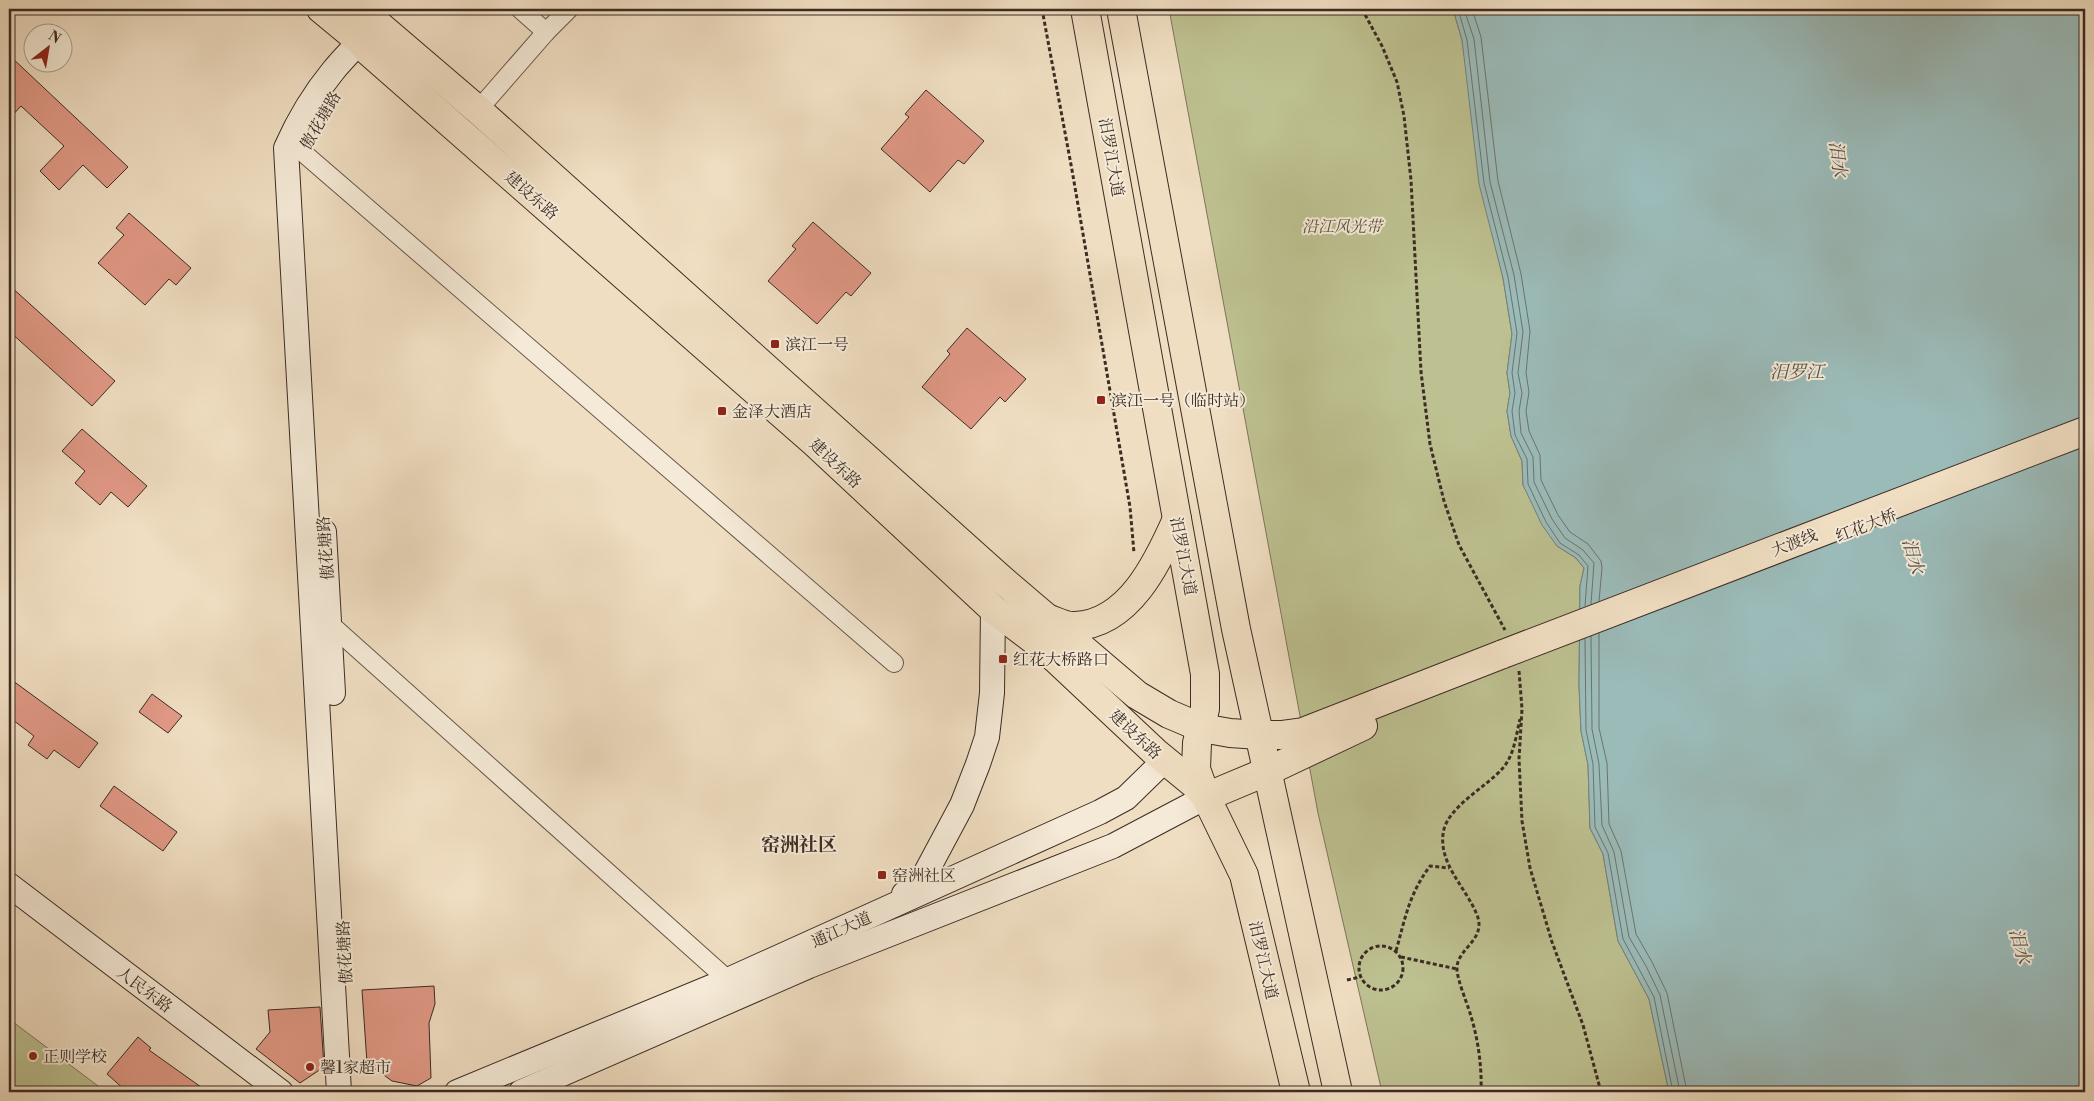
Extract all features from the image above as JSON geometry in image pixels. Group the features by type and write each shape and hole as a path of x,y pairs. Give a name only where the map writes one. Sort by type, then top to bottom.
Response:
{"main road":[{"name":"建设东路","path":"321,9 370,31 478,110 1047,618 1137,695 1169,714 1202,728 1230,733 1281,735 1303,732 1508,654"},
{"name":"汨罗江大道","path":"1085,9 1205,674 1205,708 1195,759 1196,769 1206,797 1244,875 1296,1092"},
{"path":"1121,9 1234,620 1338,1092"},
{"name":"建设东路","path":"370,31 993,609 1042,646 1206,797"},
{"name":"大渡线","path":"1508,654 2085,431"},
{"name":"红花大桥","path":"1508,654 2085,442"},
{"path":"1047,618 1072,626 1094,624 1111,615 1128,599 1157,561 1177,519"},
{"path":"1206,797 1268,772 1508,654"},
{"name":"通江大道","path":"1165,760 1182,740 1202,728"}],"street":[{"path":"520,9 546,32"},
{"path":"478,110 546,32 569,9"},
{"name":"傲花塘路","path":"341,1092 330,624 300,150 343,80 370,31"},
{"path":"341,1092 286,148 297,123 333,71 370,31"},
{"path":"300,150 894,663"},
{"path":"885,910 923,878 962,805 978,764 987,737 992,693 993,609"},
{"path":"330,624 732,990"},
{"name":"通江大道","path":"521,1092 732,990 885,910 1100,812 1126,798 1165,760"},
{"name":"通江大道","path":"457,1092 732,990 810,966 1113,846 1206,797"},
{"name":"人民东路","path":"9,885 281,1092"},
{"name":"人民东路","path":"9,905 258,1092"}],"path":[{"path":"1042,9 1072,170 1130,507 1134,556"},
{"path":"1362,9 1382,46 1397,82 1404,116 1411,180 1421,372 1430,444 1444,501 1459,546 1488,596 1508,654 1520,673 1522,709 1519,759 1522,812 1530,868 1552,942 1583,1025 1601,1092"},
{"path":"1480,1092 1481,1081 1473,1022 1456,969 1462,953 1473,944 1478,929 1478,917 1450,868 1442,845 1445,827 1454,811 1503,768 1513,750 1522,709"},
{"path":"1396,951 1410,899 1424,874 1430,866 1450,868"},
{"path":"1382,946 1396,951 1400,957 1403,972 1396,984 1390,989 1376,990 1363,983 1360,977 1359,962 1367,950 1382,946"},
{"path":"1400,957 1456,969"},
{"path":"1347,980 1360,977"}],"green space":[{"name":"沿江风光带","path":"1169,9 1453,9 1462,40 1493,235 1503,278 1512,334 1507,373 1510,393 1507,411 1511,436 1522,461 1523,485 1557,546 1576,558 1584,568 1580,586 1579,685 1581,731 1588,764 1590,828 1603,854 1618,941 1649,999 1669,1092 1382,1092 1318,813"},
{"name":"正则学校","path":"9,1019 106,1092 9,1092"}],"water":[{"name":"汨罗江","path":"1453,9 2085,9 2085,1092 1669,1092 1649,999 1618,941 1603,854 1590,828 1588,765 1581,731 1579,685 1580,586 1584,568 1576,558 1557,546 1542,525 1523,485 1522,461 1511,436 1507,411 1510,393 1507,373 1512,334 1503,278 1479,184 1462,40"}],"building":[{"path":"9,55 22,67 22,72 27,72 128,167 107,188 83,165 59,190 40,171 64,146 21,106 9,119"},
{"path":"926,90 984,141 964,164 958,160 930,192 881,149 909,117 905,114"},
{"path":"129,213 191,268 176,285 169,279 145,305 98,263 124,235 116,228"},
{"path":"813,222 871,273 851,296 846,292 817,324 768,281 796,249 792,246"},
{"path":"9,285 115,381 92,406 9,331"},
{"path":"967,328 1026,379 1005,402 1000,397 971,429 922,387 950,354 947,351"},
{"path":"82,429 147,486 128,507 111,492 100,505 75,483 85,471 62,451"},
{"path":"9,678 98,743 79,768 54,750 47,759 28,745 34,736 9,717"},
{"path":"152,694 182,716 168,733 139,712"},
{"path":"114,786 177,832 163,851 100,806"},
{"path":"434,986 435,1004 429,1023 431,1078 417,1086 392,1081 367,1063 362,990"},
{"path":"320,1007 324,1067 300,1083 256,1049 270,1032 268,1010"},
{"path":"138,1037 151,1048 149,1050 208,1092 128,1092 125,1090 107,1074"}],"place":[{"name":"滨江一号","path":"775,344"},
{"name":"滨江一号（临时站）","path":"1101,400"},
{"name":"金泽大酒店","path":"722,411"},
{"name":"红花大桥路口","path":"1003,659"},
{"name":"窑洲社区","path":"882,875"},
{"name":"正则学校","path":"33,1056"},
{"name":"馨1家超市","path":"310,1067"}],"district":[{"name":"窑洲社区","path":"799,844"}],"water label":[{"name":"汨水","path":"1838,159"},
{"name":"汨水","path":"1913,556"},
{"name":"汨水","path":"2020,946"}]}
